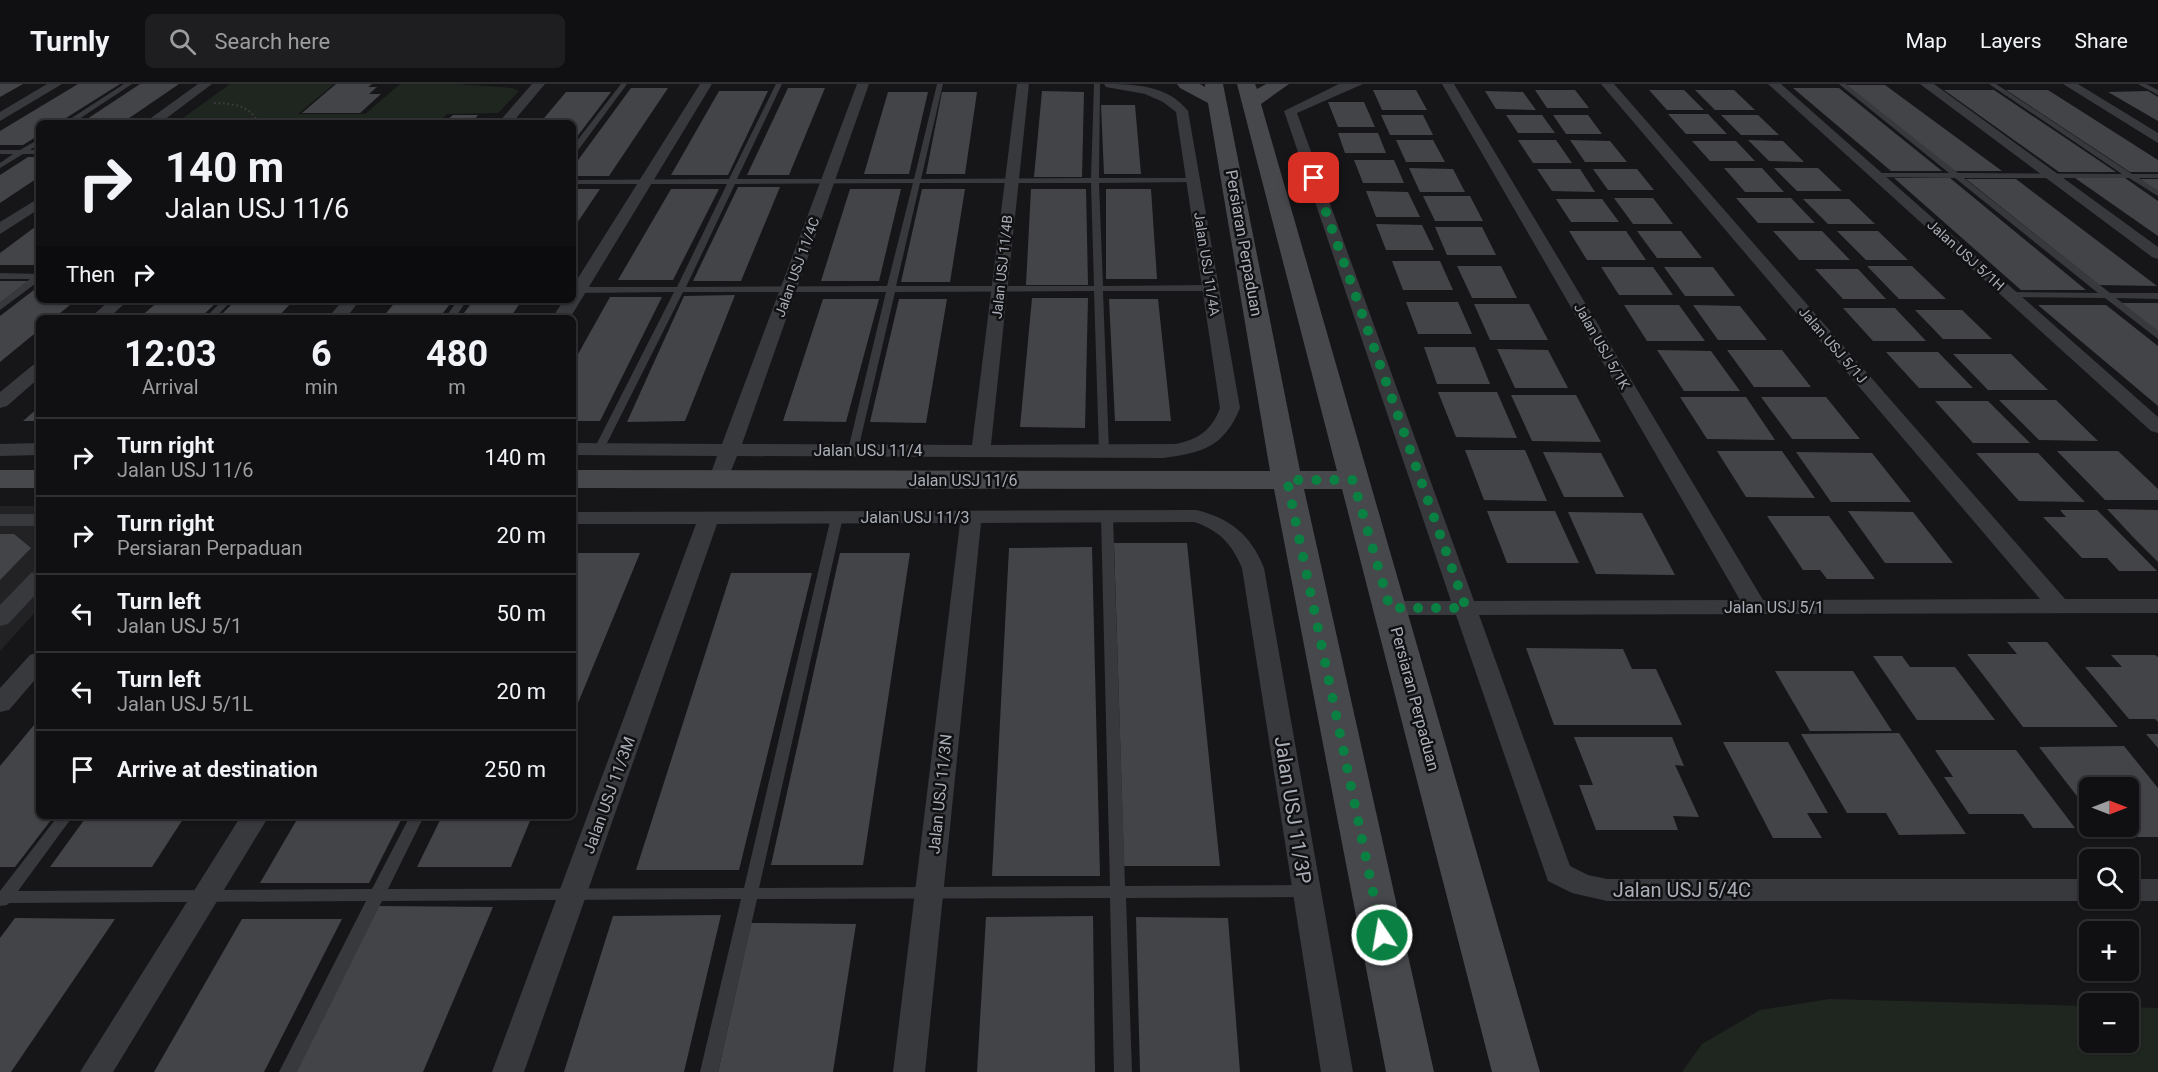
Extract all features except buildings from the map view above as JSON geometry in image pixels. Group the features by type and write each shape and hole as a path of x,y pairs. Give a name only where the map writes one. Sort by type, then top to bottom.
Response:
{"main road":[{"path":"1186,84 1216,92"},
{"path":"1249,94 1256,97 1280,84"},
{"name":"Persiaran Perpaduan","path":"1216,92 1287,480 1410,1072"},
{"name":"Persiaran Perpaduan","path":"1249,94 1516,1072"},
{"path":"0,479 36,479"},
{"name":"Jalan USJ 11/6","path":"576,479 1353,480"}],"street":[{"path":"0,117 56,84"},
{"path":"155,120 206,84"},
{"path":"508,120 539,84"},
{"path":"576,292 706,84"},
{"name":"Jalan USJ 11/4C","path":"720,479 863,84"},
{"name":"Jalan USJ 11/4B","path":"981,450 1023,84"},
{"name":"Jalan USJ 11/4A","path":"1110,84 1141,89 1176,103 1182,111 1230,408 1218,432 1206,441 1192,448 1163,452"},
{"name":"Jalan USJ 5/4C","path":"1357,84 1347,86 1290,111 1558,873 1582,885 1607,890 2079,890"},
{"name":"Jalan USJ 5/1K","path":"1448,84 1756,607"},
{"name":"Jalan USJ 5/1J","path":"1607,84 2058,606"},
{"name":"Jalan USJ 5/1H","path":"1774,84 2158,427"},
{"path":"1926,84 2158,254"},
{"path":"2069,84 2158,139"},
{"path":"0,230 32,211"},
{"path":"102,315 116,303"},
{"path":"340,315 350,303"},
{"path":"0,402 36,372"},
{"path":"0,450 36,449"},
{"name":"Jalan USJ 11/4","path":"576,449 1163,452"},
{"name":"Jalan USJ 11/3N","path":"909,1072 971,516"},
{"name":"Jalan USJ 11/3","path":"576,518 1196,516 1214,521 1233,534 1246,549"},
{"name":"Jalan USJ 11/3M","path":"508,1072 709,518"},
{"path":"0,520 36,520"},
{"name":"Jalan USJ 11/3P","path":"1246,549 1253,568 1336,1072"},
{"path":"2,614 36,581"},
{"name":"Jalan USJ 5/1","path":"1390,608 2158,606"},
{"path":"0,704 36,663"},
{"path":"96,1072 253,819"},
{"path":"2139,890 2158,890"}],"lane":[{"path":"73,120 129,84"},
{"path":"576,147 624,84"},
{"path":"599,449 680,290 779,84"},
{"path":"853,450 940,84"},
{"path":"1097,84 1095,180 1104,451"},
{"path":"1842,84 2158,336"},
{"path":"1992,84 2158,194"},
{"path":"2141,84 2158,93"},
{"path":"0,166 36,143"},
{"path":"0,152 36,152"},
{"path":"1875,175 2158,176"},
{"path":"576,182 1194,180"},
{"path":"0,276 36,277"},
{"path":"0,307 36,279"},
{"path":"576,295 680,290 1211,288"},
{"path":"2010,295 2158,296"},
{"path":"213,315 225,303"},
{"path":"1107,516 1123,1072"},
{"path":"709,1072 837,517"},
{"path":"2,900 64,819"},
{"path":"288,1072 416,819"},
{"path":"2,900 205,896 1306,891"}],"path":[{"path":"211,103 243,105 255,114 257,120"}],"shaded area":[{"path":"230,84 334,84 298,114 365,114 400,84 457,84 512,88 519,91 498,113 447,114 441,120 180,120"},
{"path":"0,506 36,506 36,611 0,651"},
{"path":"1829,999 2079,1006 2079,1053 2139,1053 2139,1007 2158,1008 2158,1072 1682,1072 1702,1044 1760,1010"}],"route":[{"path":"1314,178 1466,608 1390,608 1353,480 1287,480 1382,935"}]}
